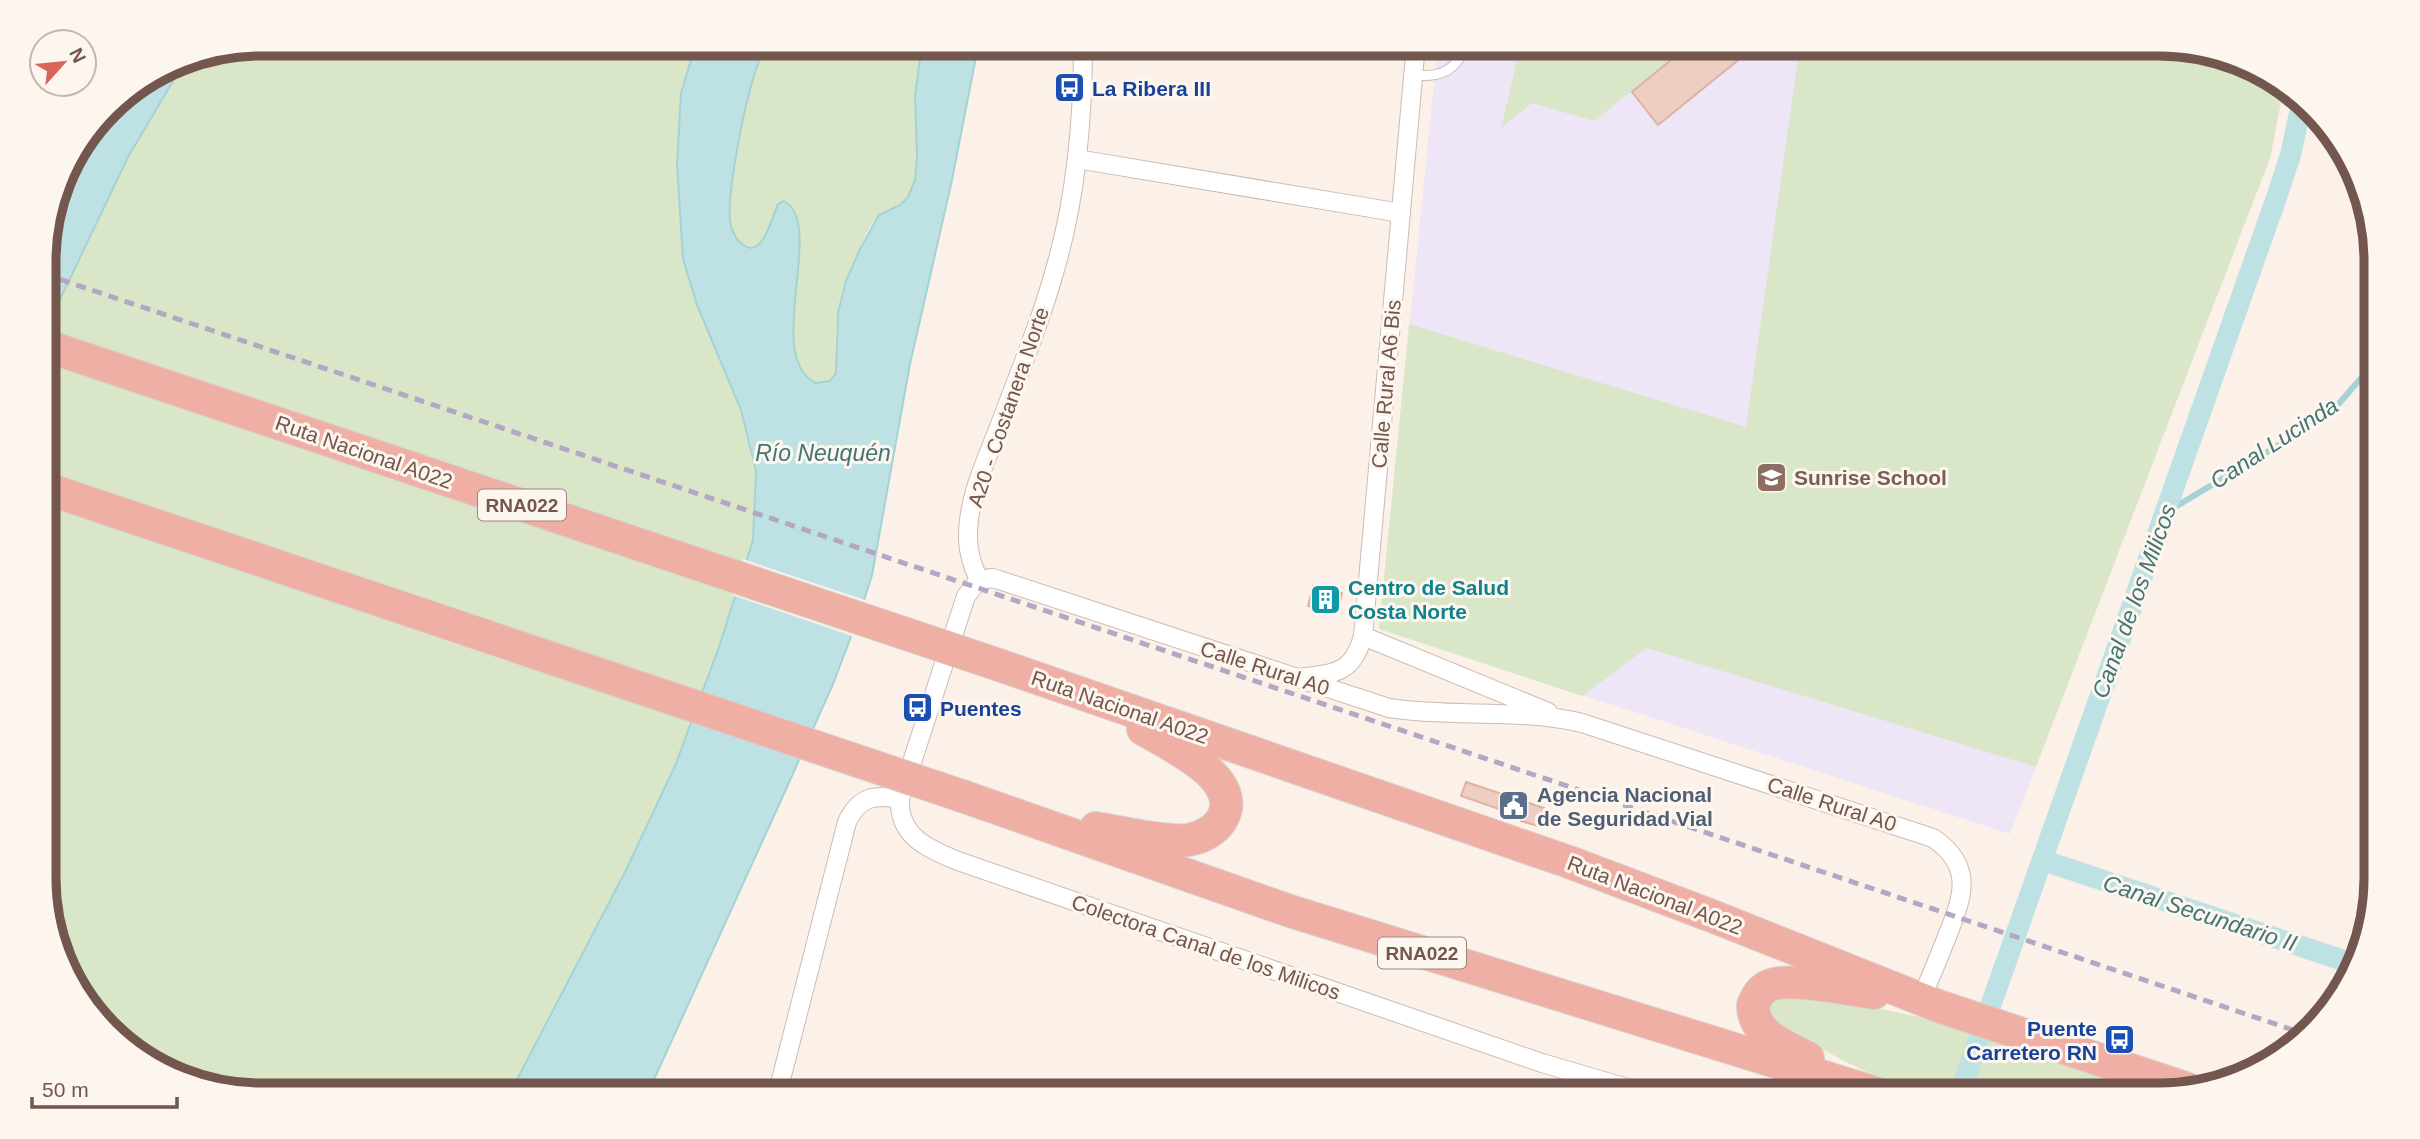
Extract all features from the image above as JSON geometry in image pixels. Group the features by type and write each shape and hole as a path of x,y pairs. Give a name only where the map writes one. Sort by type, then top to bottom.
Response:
{"highway":[{"name":"Ruta Nacional A022","path":"56,349 999,665 1569,862 1701,911 1931,1003 2170,1083"},
{"name":"RNA022","path":"56,492 965,797 1340,927 1842,1083"},
{"path":"1022,818 1176,840 1198,837 1217,826 1223,817 1227,798 1217,778 1092,698"},
{"path":"1858,1083 1769,1036 1762,1030 1753,1013 1756,996 1771,985 1781,982 1931,1003"}],"street":[{"name":"A20 - Costanera Norte","path":"979,580 971,562 967,542 972,503 1041,316 1056,266 1073,194 1083,88 1083,56"},
{"name":"Calle Rural A6 Bis","path":"1295,678 1328,673 1351,664 1358,654 1363,636 1415,56"},
{"path":"1077,159 1401,213"},
{"path":"780,1083 847,822 857,806 872,797 900,799 966,596 979,580"},
{"name":"Calle Rural A0","path":"979,580 999,580 1367,702 1413,712 1535,714 1609,731 1933,838 1944,845 1958,865 1962,878 1961,900 1931,1003"},
{"name":"Calle Rural A0","path":"1363,636 1522,700 1559,718"},
{"name":"Colectora Canal de los Milicos","path":"900,799 902,823 911,834 939,853 1542,1063 1610,1083"}],"lane":[{"path":"1413,75 1440,75 1460,56"}],"shaded area":[{"name":"Sunrise School","path":"1437,56 2159,56 2212,63 2237,72 2282,97 2270,158 2010,834 1379,629"}],"green space":[{"path":"248,56 692,56 681,93 677,164 683,259 697,305 741,410 756,471 753,540 719,647 675,766 625,872 515,1083 261,1083 221,1079 195,1072 136,1041 116,1023 98,1003 84,980 63,931 56,878 56,308 128,157 176,75 208,63"},
{"path":"920,56 915,180 904,200 880,215 873,223 860,246 838,313 836,372 831,380 821,383 815,383 804,376 794,345 799,243 796,216 778,204 766,235 756,247 749,248 738,240 730,221 732,184 741,130 760,57"},
{"path":"1518,56 1675,56 1594,121 1532,103 1501,128"},
{"name":"Sunrise School","path":"1798,56 2185,58 2212,63 2237,72 2282,97 2270,158 2036,767 1647,648 1582,696 1379,629 1409,324 1746,427"},
{"path":"1810,994 1934,1020 2127,1083 1891,1083 1842,1060 1770,1020 1768,1004 1771,998"}],"water":[{"name":"Río Neuquén","path":"692,56 761,56 741,130 732,184 730,221 738,240 749,248 756,247 766,235 778,204 784,201 796,215 800,236 793,320 794,347 801,369 816,383 830,381 836,373 838,313 846,281 860,249 879,215 900,205 908,197 915,180 915,96 920,56 975,56 952,180 910,364 872,575 833,684 787,787 652,1083 515,1083 625,872 675,766 719,647 753,540 756,471 741,410 697,305 683,259 677,164 681,93"},
{"path":"176,75 128,157 56,308 56,248 63,208 84,159 98,136 116,116 136,98"}],"pier":[{"path":"743,559 868,601 855,637 732,595"}],"building":[{"path":"1676,56 1743,56 1658,125 1632,92"},
{"name":"Centro de Salud Costa Norte","path":"1313,587 1342,593 1337,612 1308,606"},
{"name":"Agencia Nacional de Seguridad Vial","path":"1466,782 1544,808 1538,826 1521,821 1522,817 1461,796"}],"waterway":[{"name":"Canal de los Milicos","path":"1963,1083 2277,196 2291,153 2300,112"},
{"name":"Canal Lucinda","path":"2165,513 2297,434 2336,407 2364,375"},
{"name":"Canal Secundario II","path":"2042,860 2345,961"}],"railway":[{"path":"56,278 2295,1031"}],"place":[{"name":"La Ribera III","path":"1069,88"},
{"name":"Sunrise School","path":"1771,477"},
{"name":"Centro de Salud Costa Norte","path":"1325,599"},
{"name":"Puentes","path":"917,708"},
{"name":"Agencia Nacional de Seguridad Vial","path":"1514,806"},
{"name":"Puente Carretero RN","path":"2120,1040"}]}
